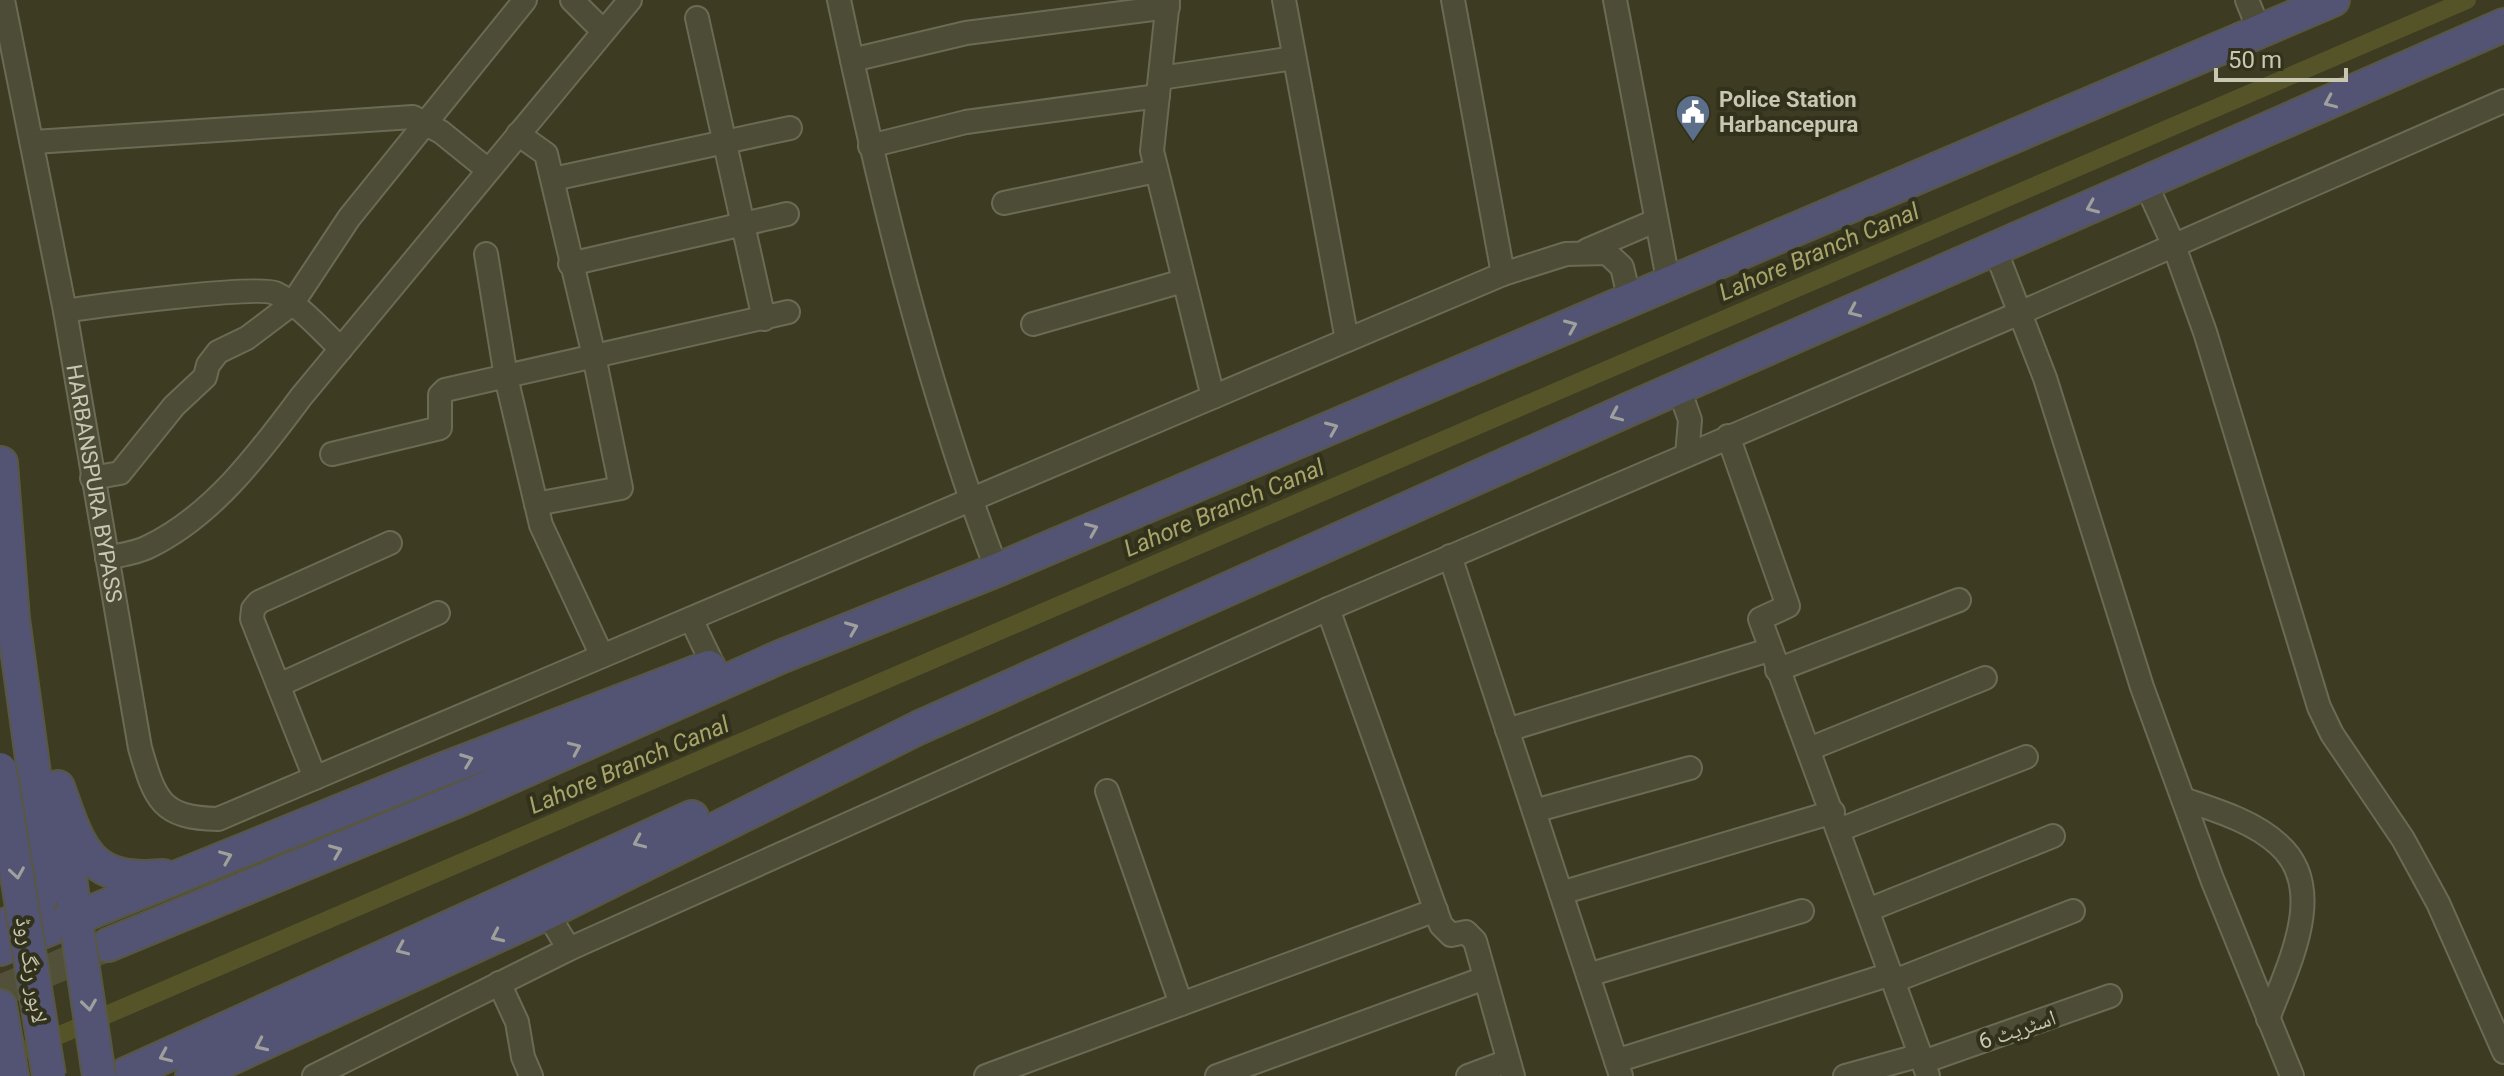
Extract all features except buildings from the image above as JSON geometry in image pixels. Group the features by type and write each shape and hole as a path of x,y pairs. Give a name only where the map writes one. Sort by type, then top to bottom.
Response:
{"highway":[{"path":"0,949 87,933 461,799 780,657 997,570 2333,0"},
{"path":"192,1076 547,913 918,728 2504,25"},
{"path":"1,459 112,1075 734,799 918,728"},
{"path":"0,927 19,922 33,913 49,883 13,619 1,459"},
{"path":"87,933 185,874 436,772 713,665 780,657"},
{"name":"لاہور رنگ روڈ","path":"0,769 49,1076"},
{"path":"58,787 73,828 94,864 112,874 140,878 185,874"},
{"name":"لاہور رنگ روڈ","path":"0,1006 12,1076"}],"street":[{"name":"HARBANSPURA BYPASS","path":"3,0 34,142 65,311 140,748 151,787 161,802 174,813 218,819 1503,274 1582,252 1655,221"},
{"path":"92,478 120,473 174,406 205,377 208,365 218,352 247,338 292,304 349,218 525,0"},
{"path":"572,0 603,31"},
{"path":"107,558 145,549 186,522 251,463 341,349 630,0"},
{"path":"839,0 883,208 970,500 997,570"},
{"path":"1284,0 1347,340"},
{"path":"1453,0 1503,274"},
{"path":"1615,0 1669,285"},
{"path":"2247,0 2260,32"},
{"path":"852,60 966,33 1168,3 1152,151 1213,397"},
{"path":"697,18 764,319"},
{"path":"870,146 966,122 1159,87 1294,58"},
{"path":"314,1076 569,949 1328,609 2022,312 2504,101"},
{"path":"34,142 413,117 488,170"},
{"path":"553,179 790,128"},
{"path":"518,134 546,154 594,356 621,488 536,504"},
{"path":"1004,203 1156,171"},
{"path":"2146,184 2174,246 2205,332 2319,707 2332,734 2403,839 2438,903 2504,1052"},
{"path":"570,264 787,214"},
{"path":"1995,249 2022,312 2142,687 2292,1076"},
{"path":"1582,252 1607,253 1615,259 1622,267 1630,301"},
{"path":"486,254 506,377 536,504 565,582 602,656"},
{"path":"1033,324 1183,281"},
{"path":"65,311 135,301 271,292 292,304 341,349"},
{"path":"332,454 432,433 440,428 440,395 445,390 788,312"},
{"path":"1679,389 1690,420 1687,455"},
{"path":"1728,436 1788,606 1760,619 1924,1064"},
{"path":"315,778 252,619 253,609 259,602 390,543"},
{"path":"1450,556 1618,1068 1893,977 2073,911"},
{"path":"1507,730 1773,660 1959,600"},
{"path":"1328,609 1441,925 1451,935 1466,932 1475,941 1510,1068 1468,1076"},
{"path":"279,685 438,613"},
{"path":"691,619 713,665"},
{"path":"1809,749 1985,678"},
{"path":"1561,893 1836,821 2026,757"},
{"path":"1534,811 1690,768"},
{"path":"1107,791 1181,1004"},
{"path":"2183,799 2266,835 2282,846 2294,867 2302,891 2303,916 2268,1019"},
{"path":"1868,910 2053,836"},
{"path":"986,1076 1436,910"},
{"path":"1588,975 1802,911"},
{"path":"547,913 569,949"},
{"path":"1217,1076 1485,978"},
{"path":"499,983 517,1022 523,1057 531,1076"},
{"name":"اسٹریٹ 6","path":"1845,1076 1924,1064 2110,996"}],"waterway":[{"name":"Lahore Branch Canal","path":"4,1059 2467,0"}],"tunnel":[{"path":"0,991 104,947"}],"place":[{"name":"Police Station Harbancepura","path":"1693,143"}]}
